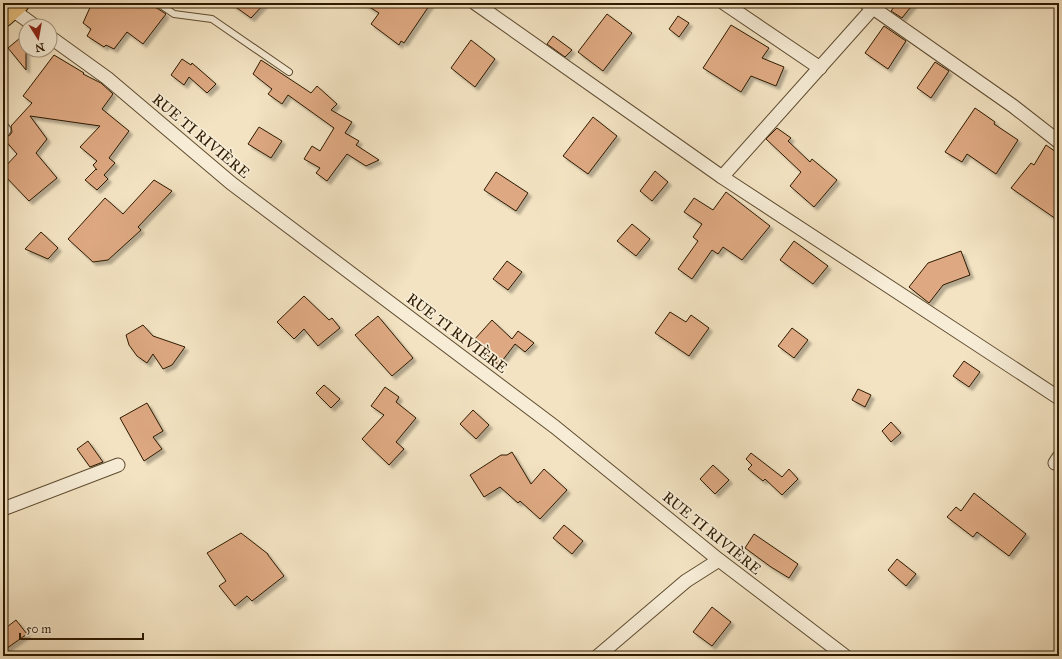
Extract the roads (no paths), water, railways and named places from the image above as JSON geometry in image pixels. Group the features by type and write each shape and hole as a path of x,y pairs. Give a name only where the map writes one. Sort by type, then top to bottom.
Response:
{"street":[{"path":"476,3 493,17 722,176 1059,398"},
{"path":"724,3 820,68"},
{"path":"722,176 820,68 870,6 1013,106 1059,142"},
{"path":"9,8 23,18"},
{"name":"RUE TI RIVIÈRE","path":"58,43 106,78 231,183 555,427 719,560 845,656"},
{"path":"3,510 118,465"},
{"path":"598,656 686,582 719,560"}],"lane":[{"path":"158,3 174,14 212,19 289,72"}]}
